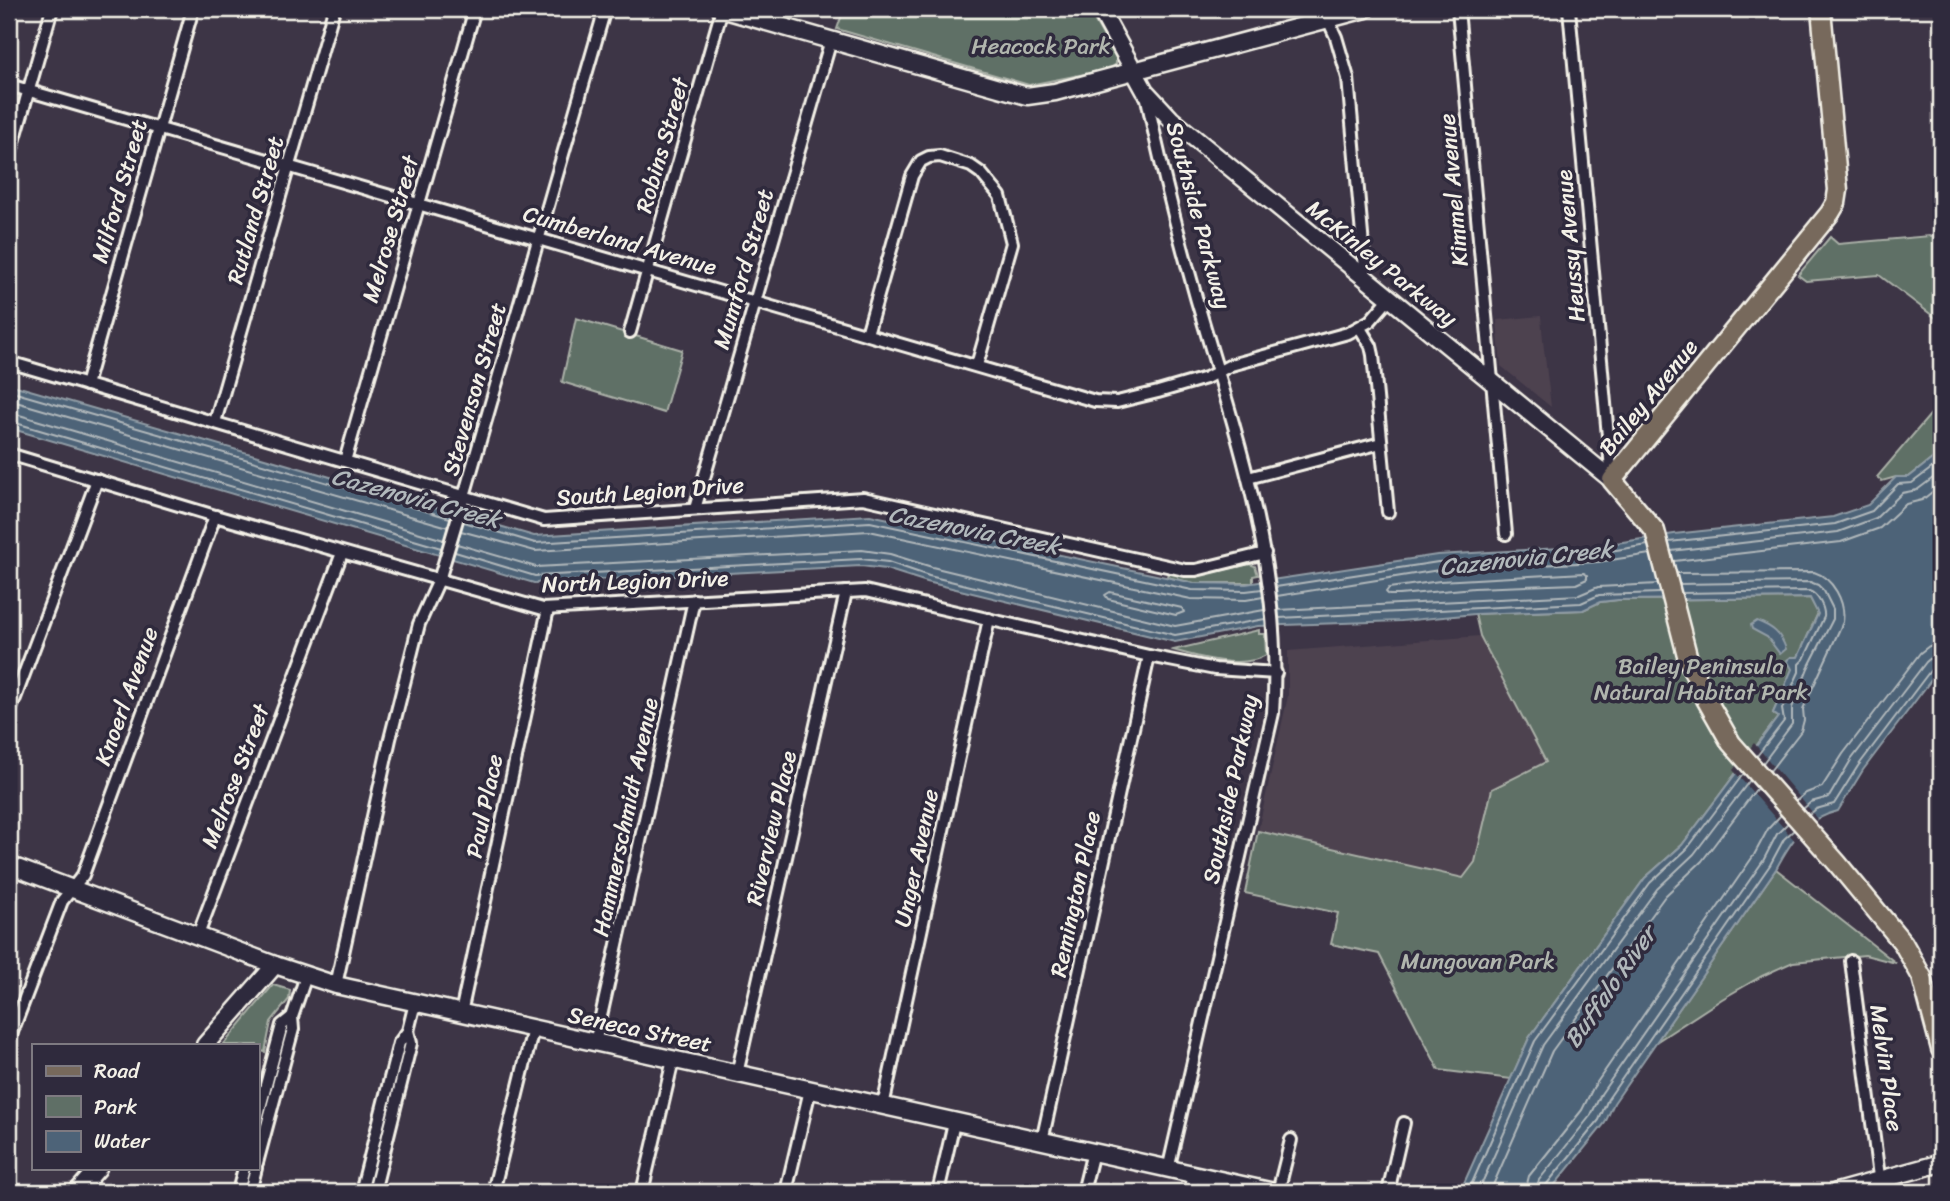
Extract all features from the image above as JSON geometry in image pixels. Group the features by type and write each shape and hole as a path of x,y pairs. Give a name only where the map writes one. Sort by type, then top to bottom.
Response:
{"main road":[{"name":"Bailey Avenue","path":"1821,9 1838,190 1836,202 1825,219 1612,480 1655,531 1688,659 1706,699 1731,743 1809,830 1912,956 1922,977 1941,1049"}],"street":[{"path":"9,159 52,9"},
{"name":"Milford Street","path":"86,385 193,9"},
{"name":"Rutland Street","path":"215,422 334,9"},
{"name":"Melrose Street","path":"345,461 475,9"},
{"name":"Stevenson Street","path":"337,985 390,739 419,624 440,575 463,499 605,9"},
{"path":"721,9 1027,96 1055,92 1134,71 1325,14 1366,9"},
{"name":"Robins Street","path":"630,332 721,9"},
{"path":"1100,9 1134,71"},
{"name":"Kimmel Avenue","path":"1458,9 1506,534"},
{"name":"Heussy Avenue","path":"1569,9 1612,480"},
{"path":"1325,14 1336,37 1348,78 1366,280"},
{"name":"Mumford Street","path":"695,509 831,40"},
{"name":"McKinley Parkway","path":"1134,71 1145,91 1180,127 1612,480"},
{"name":"Cumberland Avenue","path":"9,85 1108,403 1158,393 1219,372 1231,365 1337,337 1360,328"},
{"name":"Southside Parkway","path":"1145,91 1184,251 1248,478 1265,553 1276,673 1273,713 1168,1170"},
{"path":"867,334 912,176 920,161 940,156 971,166 990,181 1000,196 1012,243 977,365"},
{"path":"1388,512 1373,355 1371,346 1360,328 1370,321 1389,299"},
{"name":"South Legion Drive","path":"9,362 345,461 463,499 544,520 863,498 1185,570 1196,570 1265,553"},
{"path":"1248,478 1381,443"},
{"name":"North Legion Drive","path":"9,454 342,553 440,575 548,609 866,591 1149,656 1215,669 1276,673"},
{"path":"9,714 97,480"},
{"name":"Knoerl Avenue","path":"9,1040 62,901 83,875 215,516"},
{"name":"Melrose Street","path":"198,935 342,553"},
{"name":"Riverview Place","path":"737,1074 846,592"},
{"name":"Hammerschmidt Avenue","path":"595,1043 694,600"},
{"name":"Paul Place","path":"461,1013 548,609"},
{"name":"Unger Avenue","path":"883,1106 989,619"},
{"name":"Remington Place","path":"1042,1141 1149,656"},
{"name":"Seneca Street","path":"9,864 306,976 337,985 1276,1192"},
{"name":"Melvin Place","path":"1851,961 1881,1186"},
{"path":"206,1044 275,964"},
{"path":"260,1140 293,1029 292,1017 306,976"},
{"path":"361,1192 399,1043 408,1031 415,1003"},
{"path":"259,1111 282,1025 292,1017"},
{"path":"493,1192 533,1029"},
{"path":"373,1192 411,1043 408,1031"},
{"path":"642,1192 673,1060"},
{"path":"786,1192 810,1090"},
{"path":"938,1192 954,1123"},
{"path":"1388,1192 1404,1123"},
{"path":"1276,1192 1291,1140"},
{"path":"1083,1192 1093,1152"},
{"path":"368,1163 380,1166"},
{"path":"1836,1192 1881,1186 1941,1163"},
{"path":"77,1192 96,1170"},
{"path":"238,1192 244,1170"},
{"path":"250,1192 256,1170"},
{"path":"1190,1192 1194,1175"}],"shaded area":[{"path":"1541,316 1551,407 1501,366 1497,320"},
{"path":"1600,602 1682,845 1645,878 1529,1038 1511,1079 1439,1070 1343,850 1258,831 1288,696 1288,651 1480,636 1536,613 1583,610"}],"green space":[{"name":"Heacock Park","path":"844,9 1088,9 1116,58 1116,64 1110,69 1029,85 837,29"},
{"path":"1941,235 1941,322 1879,275 1806,281 1798,275 1830,237 1838,244"},
{"path":"576,318 682,350 664,413 562,382"},
{"path":"1941,402 1941,452 1909,477 1882,481 1877,477"},
{"path":"1249,564 1255,566 1258,575 1253,576 1253,583 1194,583 1167,577 1168,572 1194,577"},
{"name":"Mungovan Park","path":"1810,598 1818,613 1773,713 1778,717 1682,845 1645,878 1529,1038 1511,1079 1439,1070 1379,954 1331,944 1338,913 1245,893 1258,831 1463,878 1475,862 1492,789 1546,762 1480,636 1475,614 1583,610 1600,602 1618,600"},
{"path":"1259,630 1259,634 1265,634 1266,655 1245,662 1220,661 1173,650"},
{"path":"1776,869 1896,963 1865,955 1793,962 1722,999 1656,1042"},
{"path":"273,985 290,990 289,999 271,1022 265,1052 259,1050 259,1044 224,1044"}],"water":[{"path":"9,384 534,536 870,515 1194,583 1246,584 1437,555 1597,546 1674,534 1833,517 1868,505 1896,477 1909,477 1941,452 1941,667 1863,770 1838,811 1808,825 1788,848 1614,1103 1605,1123 1549,1192 1460,1192 1529,1038 1645,878 1682,845 1778,717 1773,713 1792,669 1787,660 1798,657 1818,614 1810,598 1618,600 1600,602 1583,610 1258,626 1175,642 927,582 886,569 861,566 534,583 9,428"},
{"path":"1757,621 1776,632 1786,649 1780,654 1767,637 1752,629 1751,625"}],"pier":[{"path":"1754,743 1818,819 1796,842 1733,770"}],"water label":[{"name":"Cazenovia Creek","path":"416,498"},
{"name":"Cazenovia Creek","path":"974,530"},
{"name":"Cazenovia Creek","path":"1526,558"},
{"name":"Buffalo River","path":"1610,987"}],"park label":[{"name":"Bailey Peninsula Natural Habitat Park","path":"1701,679"}]}
